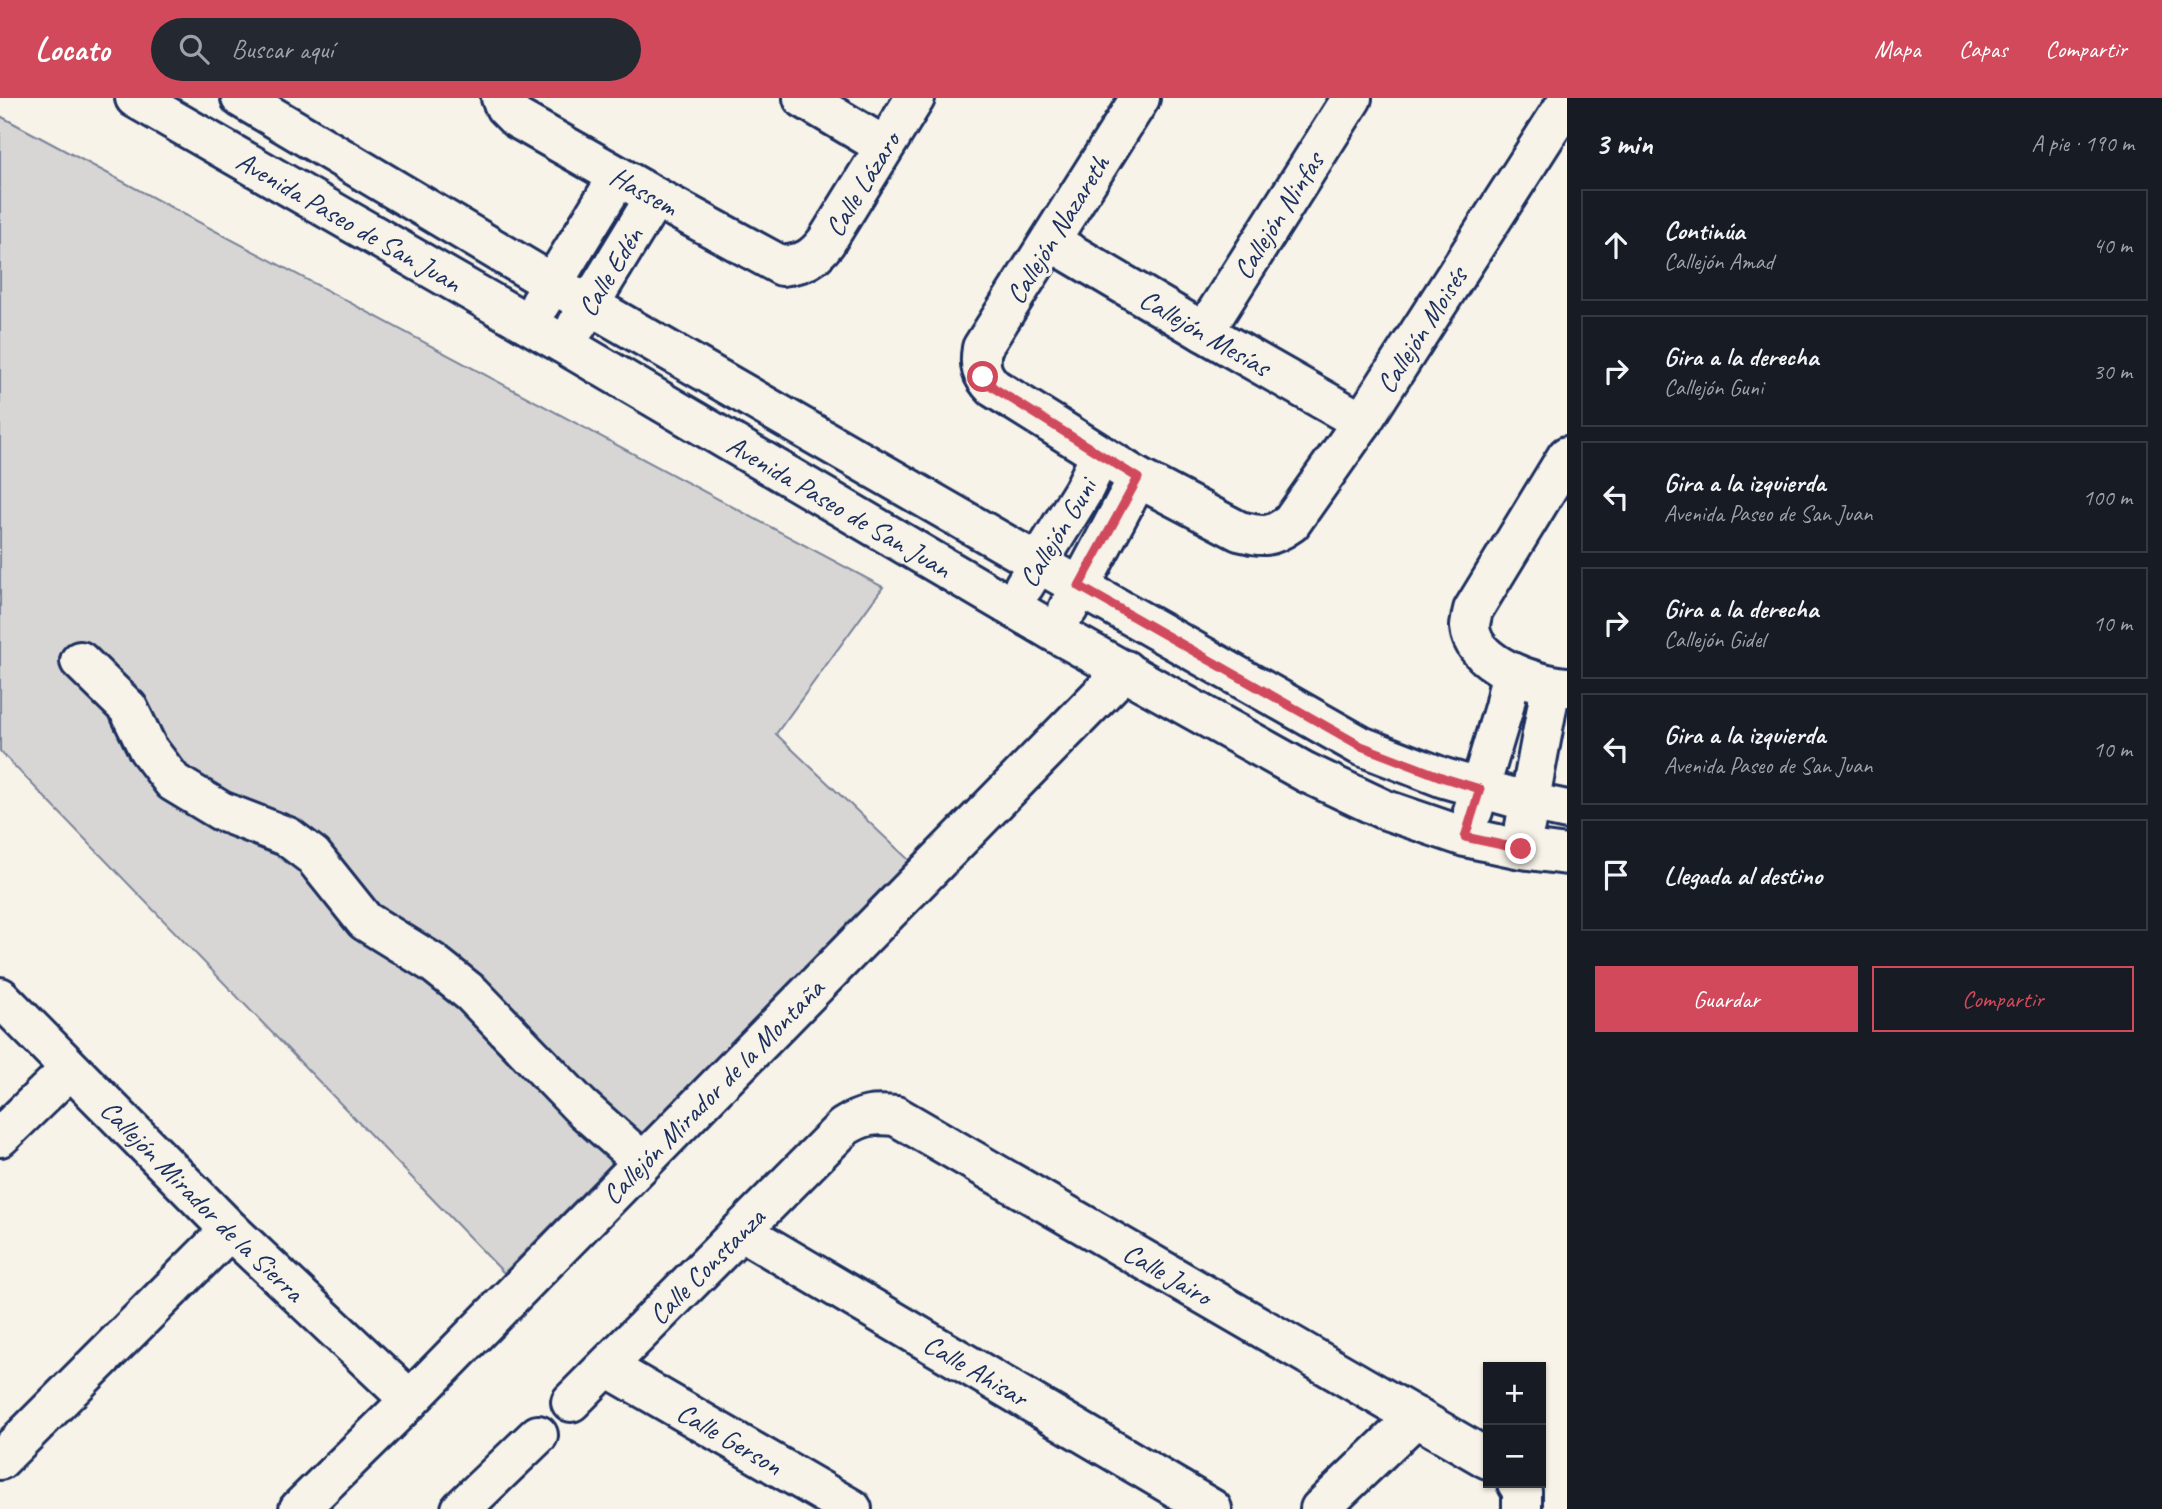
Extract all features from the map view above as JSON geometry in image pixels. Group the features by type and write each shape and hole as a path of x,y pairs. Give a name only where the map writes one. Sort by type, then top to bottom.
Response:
{"street":[{"name":"Avenida Paseo de San Juan","path":"135,98 565,345 1056,633 1305,772 1383,809 1465,837 1567,855"},
{"name":"Avenida Paseo de San Juan","path":"241,98 553,284 1038,564 1361,746 1444,778 1567,810"},
{"name":"Hassem","path":"501,98 505,107 516,118 654,197 782,266 800,264"},
{"path":"803,98 884,146"},
{"name":"Calle Lázaro","path":"800,264 815,256 826,242 915,98"},
{"name":"Callejón Nazareth","path":"1100,456 994,388 983,377 980,363 982,348 1140,98"},
{"name":"Callejón Ninfas","path":"1204,332 1352,98"},
{"name":"Callejón Moisés","path":"1138,478 1239,531 1257,535 1276,534 1291,523 1362,422 1567,102"},
{"name":"Calle Edén","path":"528,324 618,177"},
{"name":"Calle Edén","path":"565,345 654,197"},
{"name":"Callejón Mesías","path":"1050,241 1362,422"},
{"path":"1100,456 1138,478"},
{"name":"Callejón Guni","path":"1012,606 1083,491 1100,456"},
{"path":"1521,849 1529,802 1559,686 1511,674 1483,652 1474,640 1470,625 1473,610 1567,456"},
{"name":"Callejón Guni","path":"1056,633 1138,478"},
{"path":"80,660 128,708 148,748 173,782 221,811 288,837 313,856 365,921 433,963 472,994 580,1106 643,1162"},
{"name":"Callejón Mirador de la Montaña","path":"299,1509 411,1400 1125,670"},
{"path":"1465,837 1504,707 1511,674"},
{"name":"Callejón Mirador de la Sierra","path":"0,997 230,1230 411,1400"},
{"path":"0,1137 69,1069"},
{"name":"Calle Jairo","path":"844,1128 859,1118 896,1116 1483,1456"},
{"name":"Calle Constanza","path":"571,1402 844,1128"},
{"path":"0,1460 230,1230"},
{"name":"Calle Ahisar","path":"741,1231 1212,1509"},
{"name":"Calle Gerson","path":"607,1367 852,1509"},
{"path":"1320,1509 1416,1417"},
{"path":"480,1504 538,1435"},
{"path":"1520,1488 1522,1509"}],"shaded area":[{"path":"0,116 883,587 776,734 910,861 504,1273 0,751"}],"route":[{"path":"983,377 994,388 1138,478 1079,586 1361,746 1480,789 1465,837 1521,849"}]}
